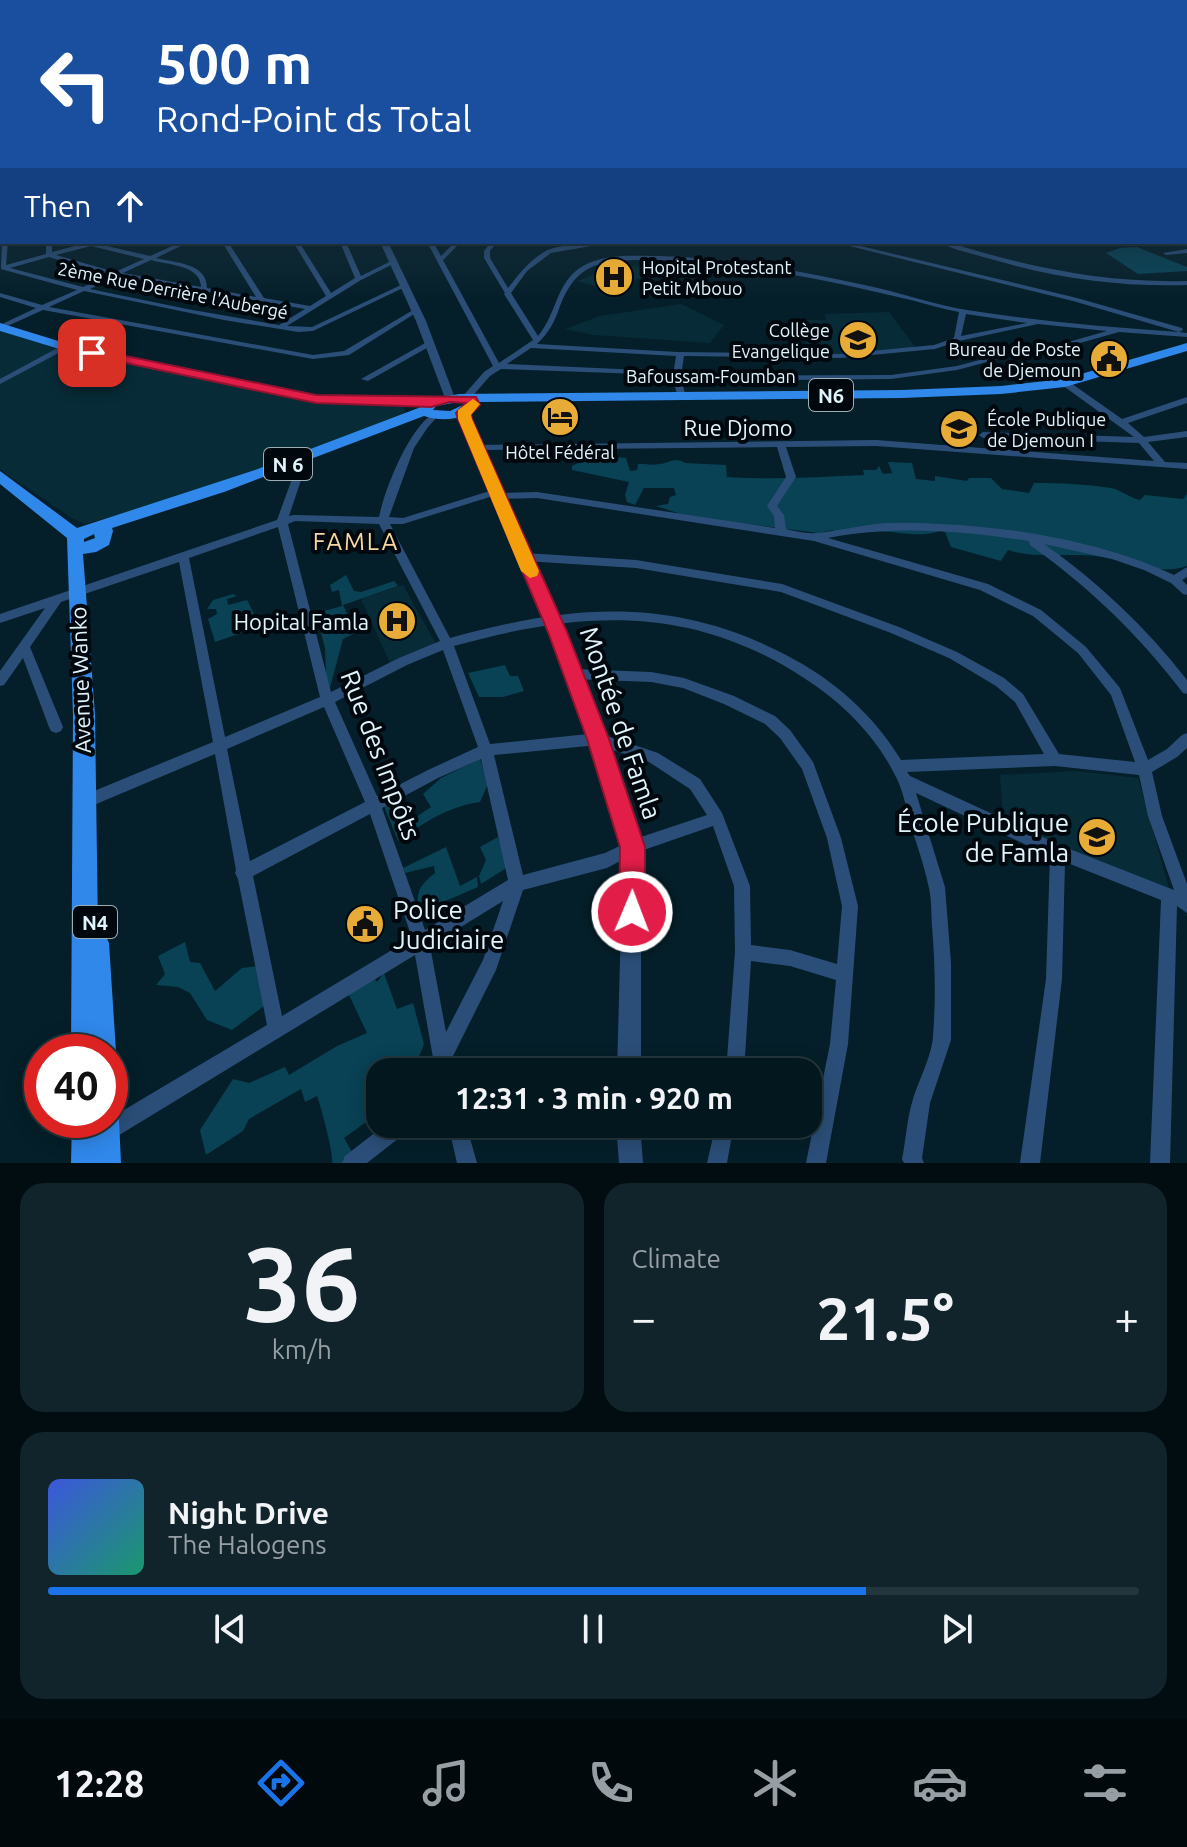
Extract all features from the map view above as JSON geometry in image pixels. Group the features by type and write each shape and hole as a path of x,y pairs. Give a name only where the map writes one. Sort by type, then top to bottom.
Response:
{"highway":[{"path":"0,327 66,347 316,399 397,401 425,412 468,404"},
{"name":"Bafoussam-Foumban","path":"1150,363 1187,347"},
{"name":"Bafoussam-Foumban","path":"468,404 536,400 862,399 1004,394 1069,387 1187,355"},
{"name":"Bafoussam-Foumban","path":"663,399 681,394 779,399"},
{"path":"425,412 450,398 468,404"},
{"path":"397,401 425,412"},
{"name":"N 6","path":"87,539 149,512 303,459 425,412"},
{"path":"0,476 87,539"},
{"name":"Avenue Wanko","path":"87,539 70,589 100,1034"},
{"name":"Avenue Wanko","path":"85,796 86,1034"}],"street":[{"path":"5,244 2,269 90,244"},
{"path":"49,244 49,255"},
{"path":"98,244 197,270 204,279 204,290"},
{"path":"0,327 178,244"},
{"path":"226,244 261,299"},
{"path":"299,244 330,297"},
{"path":"344,244 359,279"},
{"path":"385,244 430,344 450,398"},
{"path":"431,244 497,366"},
{"path":"440,260 456,244"},
{"path":"493,244 486,255 534,344"},
{"path":"507,294 525,270 540,257 561,247 587,244"},
{"path":"865,244 1075,299 1187,334"},
{"path":"948,244 1062,276 1120,283 1187,283"},
{"path":"1166,253 1187,251"},
{"path":"49,255 115,274 310,308"},
{"path":"468,404 474,385 547,333 555,306 572,276 601,261 684,259 752,266 900,295 963,311 1187,334"},
{"path":"281,327 391,263"},
{"name":"2ème Rue Derrière l'Aubergé","path":"2,269 81,290 281,327 313,329 403,286"},
{"path":"0,295 43,308 273,352 325,357 346,353 415,311"},
{"path":"957,339 963,311"},
{"path":"534,344 680,354 840,356 935,347 957,339 1048,321"},
{"path":"497,366 641,372 677,379 836,378 930,373 1017,352 1066,345 1121,329"},
{"path":"365,379 430,344"},
{"path":"0,382 66,347"},
{"path":"680,354 677,379 681,394"},
{"path":"1069,387 1122,422 1163,465"},
{"path":"1122,422 1187,400"},
{"name":"Montée de Famla","path":"468,404 497,494 574,674 632,847 629,1058"},
{"path":"425,412 425,423 412,445 384,514 384,523 447,644 486,750 517,884 490,964 445,1058"},
{"path":"983,435 1142,440 1187,434"},
{"name":"Rue Djomo","path":"480,448 899,444 1187,466"},
{"path":"781,445 791,477 772,506 779,515 781,533"},
{"path":"282,521 303,459"},
{"path":"0,619 70,589 183,556 282,521 300,518 384,523 417,519 497,494 537,495 814,537 984,587 1037,613 1082,650 1116,692 1145,769 1180,901 1160,1163"},
{"name":"Rue des Impôts","path":"282,521 327,699 374,805 421,941 439,1058"},
{"path":"814,537 891,526 940,528 1030,539 1126,559 1175,580 1187,591"},
{"path":"1030,539 1093,585 1119,609 1150,641 1187,689"},
{"path":"183,556 221,742 243,873 276,1027"},
{"path":"525,557 636,564 756,582 782,588 881,625 953,655 1000,682 1019,698 1055,760"},
{"path":"1175,580 1187,571"},
{"path":"0,681 70,589"},
{"path":"85,796 327,699 447,644 551,618 622,615 672,617 736,634 774,652 835,690 864,717 901,773 937,887 943,963 942,1040 921,1103 912,1159 914,1163"},
{"path":"25,649 56,727"},
{"path":"574,674 623,674 684,683 756,713 785,734 808,766 816,784 850,906 839,1044 816,1163"},
{"path":"243,873 486,750 598,739 653,757 695,784 717,818 742,886 743,952 736,1058"},
{"path":"901,773 1055,760 1145,769 1172,753 1187,739"},
{"path":"901,773 1058,852 1180,901"},
{"path":"96,1140 276,1027 517,884 607,860 632,847 717,818"},
{"path":"1030,1163 1054,979 1058,852"},
{"path":"743,952 790,958 843,974"},
{"path":"352,1163 383,1138"},
{"path":"461,1138 467,1163"},
{"path":"629,1138 631,1163"},
{"path":"717,1163 722,1138"}],"shaded area":[{"path":"1137,247 1187,267 1187,271 1138,274 1106,253"},
{"name":"Hopital Protestant Petit Mbouo","path":"637,266 646,269 648,273 645,277 603,288 577,281 608,269"},
{"path":"681,304 724,325 710,343 594,335 565,329 600,316"},
{"name":"Collège Evangelique","path":"889,312 916,348 830,356 814,354 800,333 810,331 805,320 826,320 825,314"},
{"path":"0,331 49,345 323,403 404,407 407,417 193,494 85,524 0,469"},
{"path":"604,456 626,458 630,471 637,470 638,464 656,465 678,460 726,465 727,477 812,477 864,475 863,470 876,470 879,466 883,474 892,473 888,462 912,463 916,479 935,481 935,476 967,481 969,478 991,478 1002,489 1029,493 1034,483 1043,483 1111,488 1140,500 1145,495 1183,499 1187,494 1187,566 1164,570 1095,556 1028,554 1008,550 1001,561 951,547 945,532 941,530 918,534 871,531 836,533 833,530 818,533 687,516 656,506 668,504 670,497 676,495 674,488 644,488 635,505 627,502 625,495 629,482 572,470 572,466 586,459"},
{"path":"346,575 354,591 361,592 394,581 398,586 343,605 352,624 359,621 370,625 343,639 327,699 325,648 316,613 342,606 339,590 332,592 330,585"},
{"name":"Hopital Famla","path":"403,585 436,644 390,663 361,599"},
{"path":"233,594 237,596 227,599 228,605 247,600 255,616 253,629 215,642 208,619 217,614 216,609 207,609 213,600"},
{"path":"505,665 510,676 518,676 524,691 503,697 479,697 468,673"},
{"path":"480,759 488,784 480,802 447,812 398,841 384,806 403,799 413,819 431,807 423,794 441,778"},
{"name":"École Publique de Famla","path":"1076,771 1138,778 1169,888 1076,856 1003,818 1000,775"},
{"path":"498,837 508,867 481,884 479,876 486,860 480,847"},
{"path":"446,847 460,886 477,877 478,887 420,912 418,894 435,873 434,866 405,873 403,868"},
{"path":"185,942 190,962 200,963 215,991 242,968 257,966 268,1003 232,1030 207,1020 190,993 178,987 156,985 165,974 158,956"},
{"path":"384,973 397,1009 413,1003 424,1044 418,1058 366,1058 366,1122 344,1138 356,1159 351,1163 332,1163 317,1096 305,1102 301,1089 249,1119 243,1131 206,1155 200,1130 233,1079 249,1083 285,1067 289,1075 337,1046 367,1033 349,995 372,975 377,982"}],"slow traffic":[{"path":"473,404 463,413 465,419 488,466 513,535 530,571"}],"place":[{"name":"Hopital Protestant Petit Mbouo","path":"614,277"},
{"name":"Collège Evangelique","path":"858,340"},
{"name":"Bureau de Poste de Djemoun","path":"1109,359"},
{"name":"Hôtel Fédéral","path":"560,417"},
{"name":"École Publique de Djemoun I","path":"959,429"},
{"name":"Hopital Famla","path":"397,621"},
{"name":"École Publique de Famla","path":"1097,837"},
{"name":"Police Judiciaire","path":"365,924"}],"district":[{"name":"FAMLA","path":"356,541"}],"route":[{"path":"92,353 316,399 431,403 450,398 471,400 471,409 463,413 465,419 488,466 513,535 558,632 610,777 632,847 632,912"}]}
